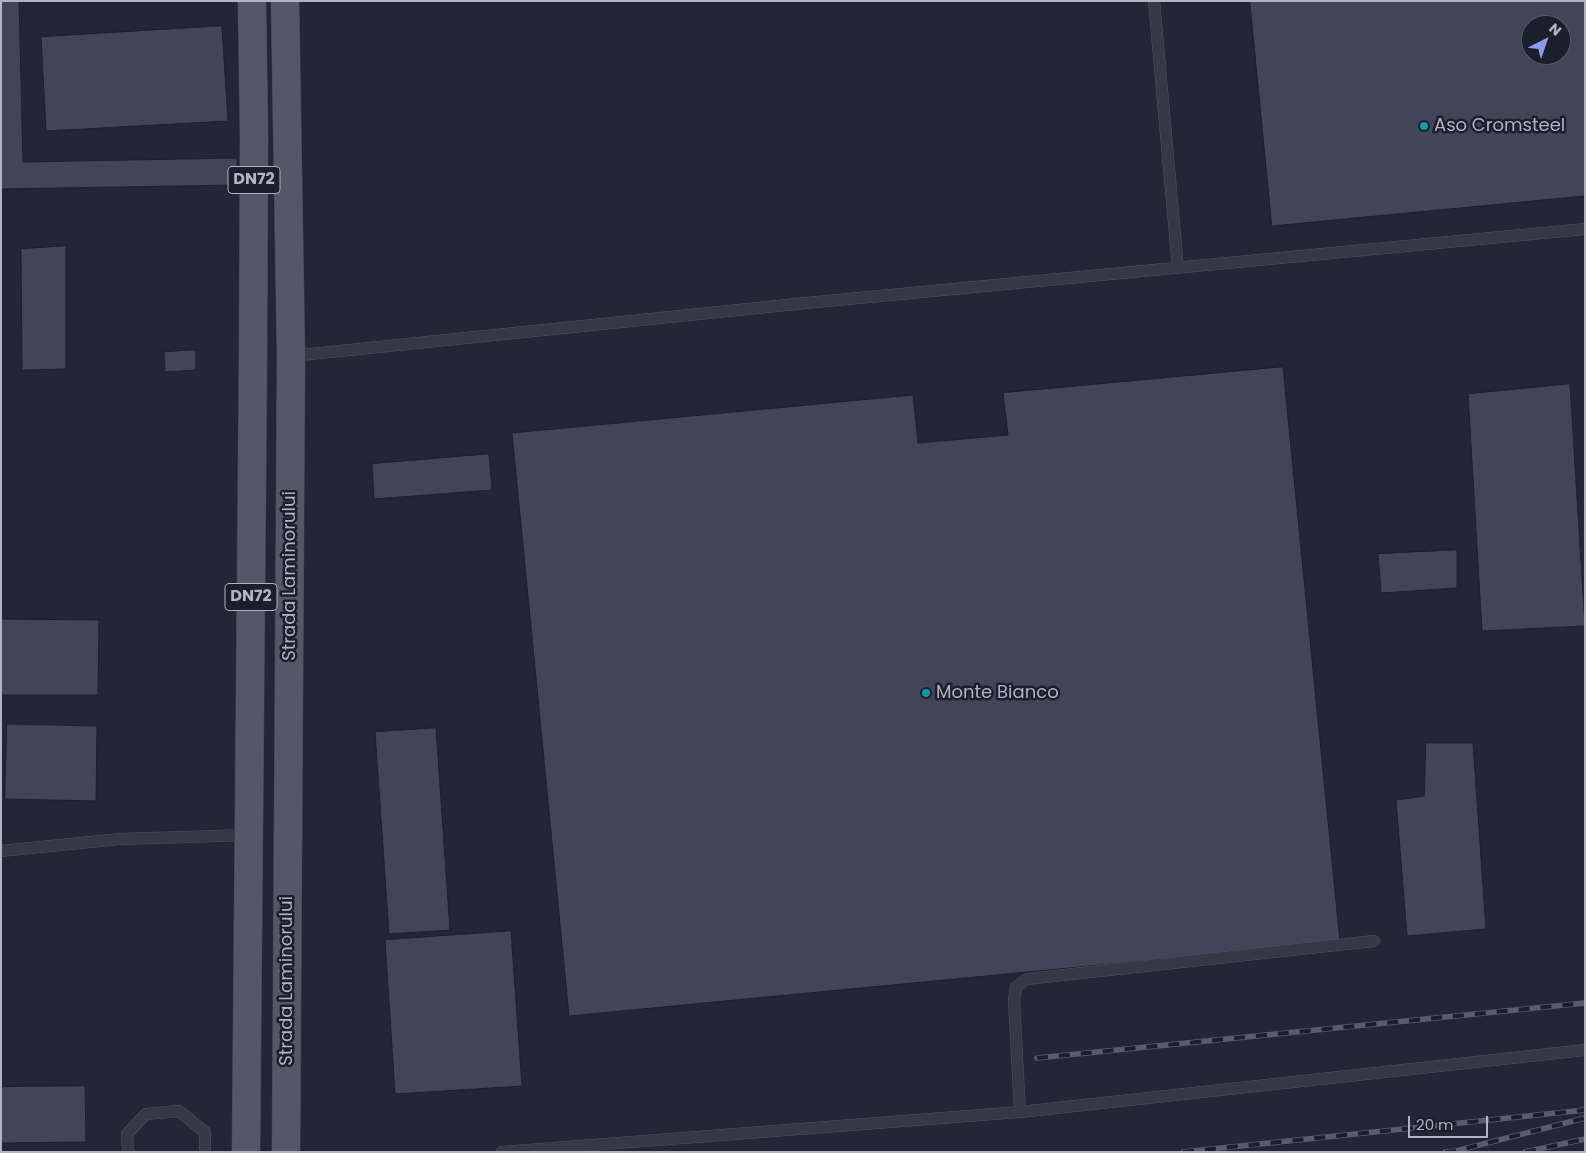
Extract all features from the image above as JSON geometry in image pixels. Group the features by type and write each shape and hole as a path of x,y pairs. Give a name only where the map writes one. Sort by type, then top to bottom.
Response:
{"main road":[{"name":"DN72","path":"246,1152 254,224 252,1"},
{"name":"Strada Laminorului","path":"285,1 291,356 286,1152"}],"lane":[{"path":"1154,1 1178,268"},
{"path":"291,356 806,303 1585,229"},
{"path":"1,851 120,839 248,834"},
{"path":"1020,1112 1014,1000 1016,988 1027,979 1374,941"},
{"path":"502,1152 1020,1112 1585,1050"},
{"path":"129,1152 128,1134 146,1114 179,1111 205,1132 205,1152"}],"building":[{"path":"1,1 19,1 23,162 237,158 238,185 1,189"},
{"name":"Aso Cromsteel","path":"1250,1 1585,1 1585,196 1272,226"},
{"path":"222,26 228,121 46,131 41,37"},
{"path":"66,246 66,369 22,370 21,249"},
{"path":"196,350 196,370 165,372 164,352"},
{"name":"Monte Bianco","path":"1283,367 1340,942 569,1016 512,433 913,395 918,443 1008,435 1003,393"},
{"path":"1570,384 1585,626 1482,631 1468,394"},
{"path":"489,454 492,490 374,499 372,464"},
{"path":"1457,550 1457,588 1381,593 1378,554"},
{"path":"1,619 99,620 98,695 1,695"},
{"path":"7,724 97,726 96,801 5,799"},
{"path":"436,728 450,930 389,934 375,732"},
{"path":"1426,743 1473,743 1486,929 1407,936 1396,800 1424,796"},
{"path":"511,931 522,1086 395,1094 385,940"},
{"path":"85,1086 86,1142 1,1143 1,1087"}],"railway":[{"path":"1037,1058 1585,1003"},
{"path":"1183,1152 1585,1110"},
{"path":"1445,1152 1456,1151 1585,1118"},
{"path":"1525,1152 1585,1139"}],"place":[{"name":"Aso Cromsteel","path":"1424,126"},
{"name":"Monte Bianco","path":"926,693"}]}
